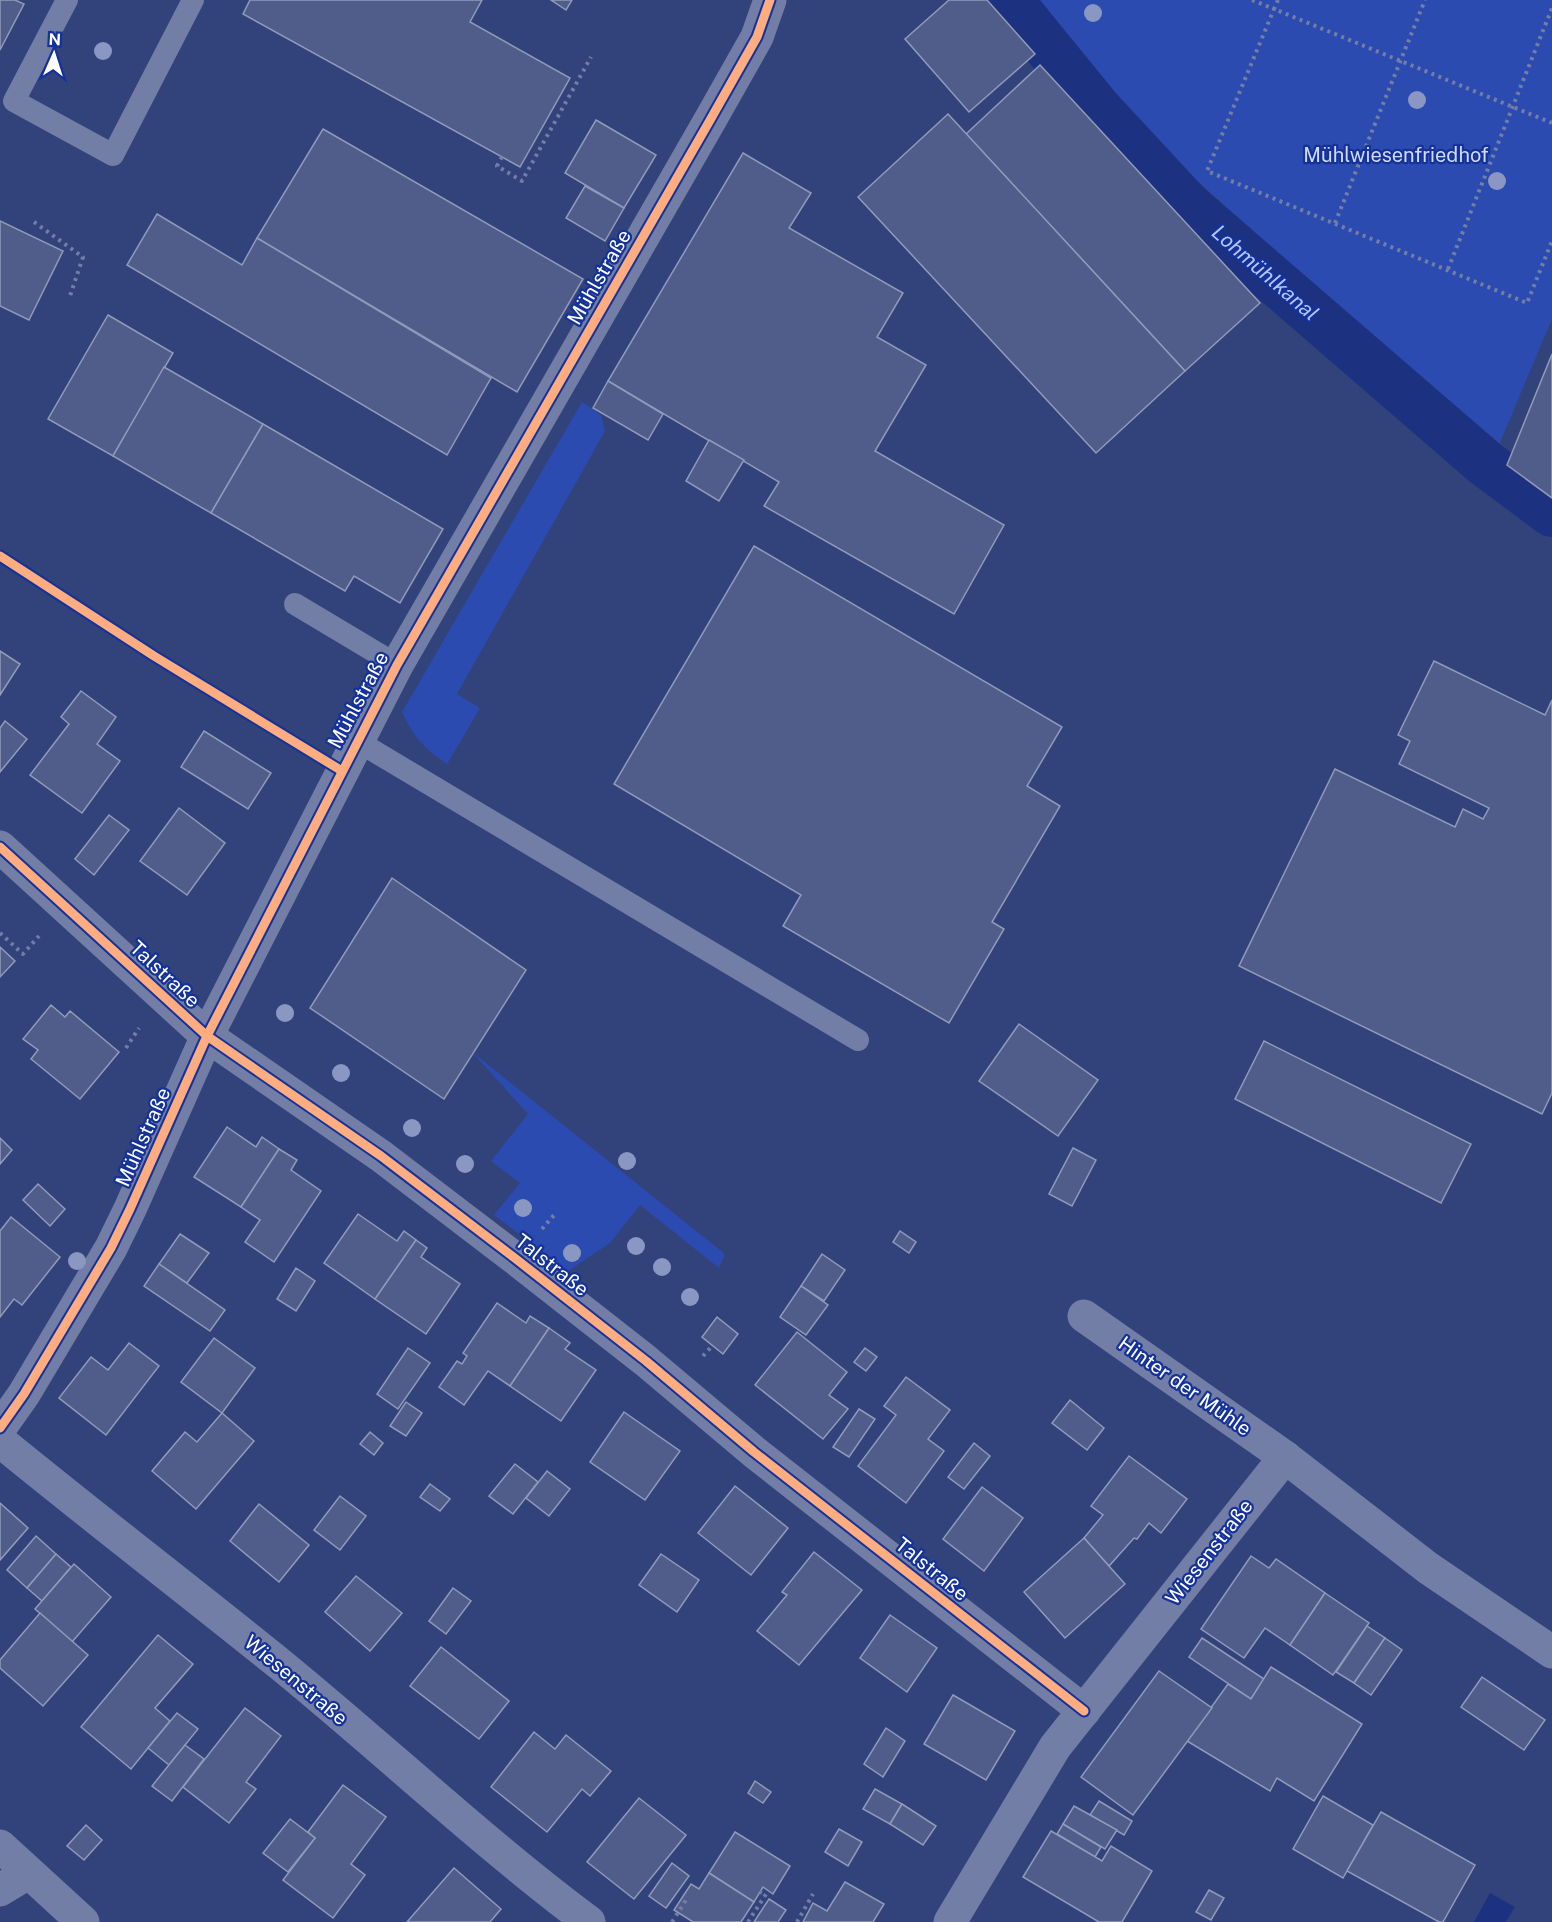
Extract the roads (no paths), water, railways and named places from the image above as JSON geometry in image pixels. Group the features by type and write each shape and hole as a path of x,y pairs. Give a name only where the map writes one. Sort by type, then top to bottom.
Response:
{"street":[{"name":"Mühlstraße","path":"0,1428 24,1394 111,1248 207,1036 397,665 757,37 770,0"},
{"name":"Talstraße","path":"0,847 207,1036 381,1156 516,1259 646,1361 754,1452 1084,1711"},
{"name":"Hinter der Mühle","path":"1084,1316 1285,1457"},
{"name":"Wiesenstraße","path":"0,1441 282,1666 540,1885 589,1922"},
{"name":"Wiesenstraße","path":"950,1922 1055,1747 1285,1457"},
{"path":"1285,1457 1428,1568 1552,1652"},
{"path":"0,1846 83,1922"},
{"path":"0,1890 28,1873"}],"lane":[{"path":"67,0 14,101 113,155 193,0"},
{"path":"295,604 397,665"},
{"path":"357,741 858,1040"}],"waterway":[{"name":"Lohmühlkanal","path":"1012,0 1018,11 1097,108 1188,206 1485,463 1552,513"}],"park label":[{"name":"Mühlwiesenfriedhof","path":"1396,155"}]}
